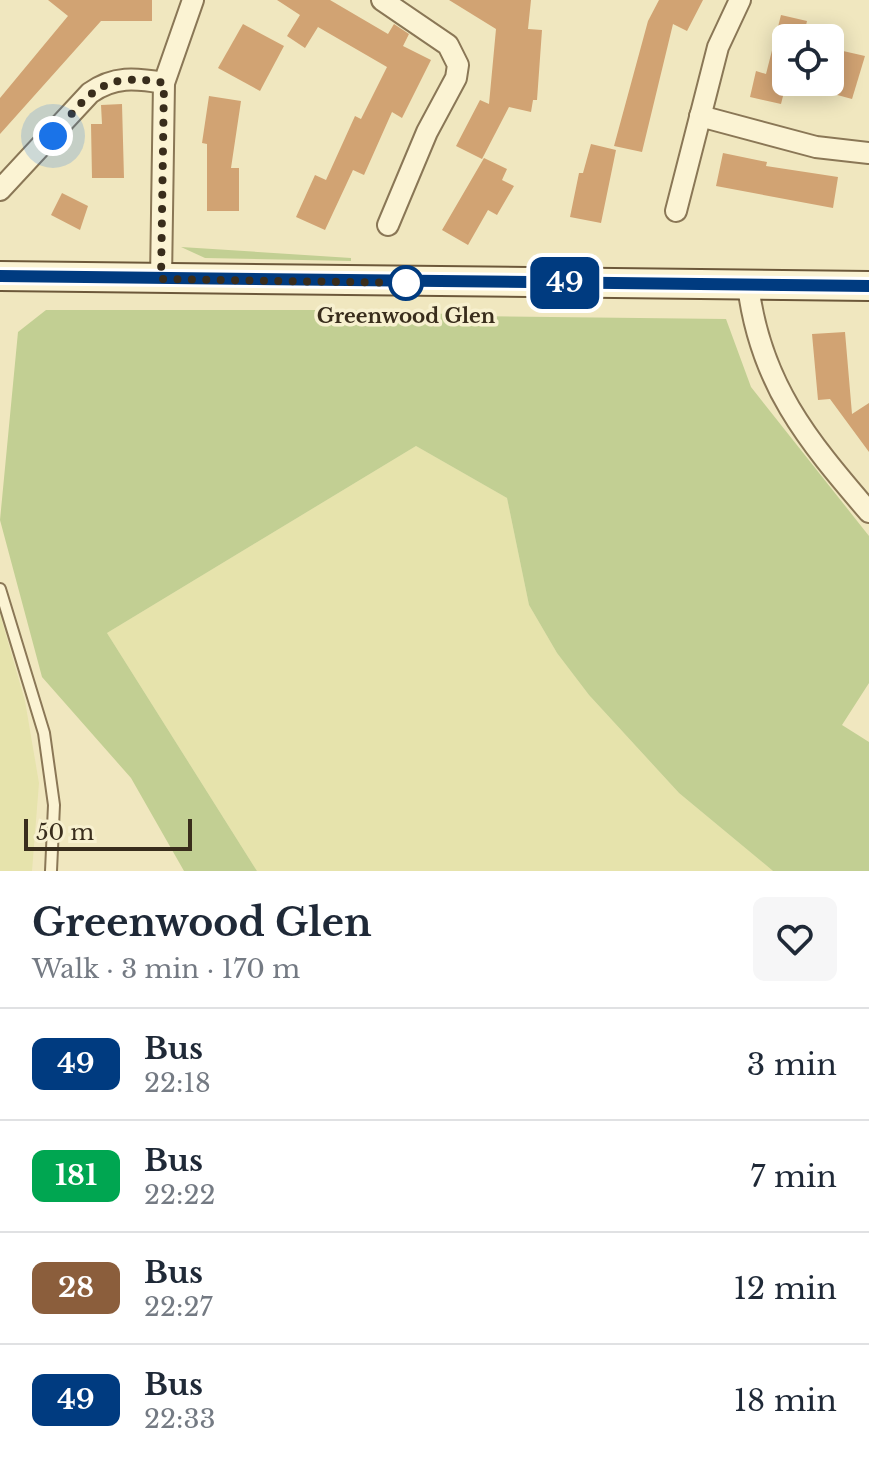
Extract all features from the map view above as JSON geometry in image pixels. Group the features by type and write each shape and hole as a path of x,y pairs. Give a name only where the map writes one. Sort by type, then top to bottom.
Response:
{"street":[{"path":"161,279 164,83 193,0"},
{"path":"382,0 448,45 458,65 456,78 427,132 388,225"},
{"path":"676,211 718,47 740,0"},
{"path":"0,190 90,93 105,82 122,78 164,83"},
{"path":"700,116 816,147 869,153"},
{"path":"0,276 869,286"},
{"path":"748,285 760,344 786,406 869,512"}],"lane":[{"path":"0,589 44,733 54,805 51,871"}],"shaded area":[{"path":"416,446 507,498 529,605 557,653 589,695 679,793 773,871 257,871 107,633"},
{"path":"0,614 25,701 39,783 32,871 0,871"}],"green space":[{"path":"181,247 351,258 351,261 205,258"},
{"path":"46,310 393,310 471,316 726,319 751,387 869,536 869,683 842,725 869,742 869,871 773,871 679,793 589,695 557,653 529,605 507,498 416,446 107,633 257,871 184,871 131,778 42,677 0,520 18,332"}],"building":[{"path":"48,0 152,0 152,21 101,21 0,134 0,98 68,16"},
{"path":"277,0 330,0 388,34 394,24 409,34 403,46 431,60 402,118 392,112 364,175 353,170 325,230 296,217 315,175 326,180 355,116 361,119 387,67 318,27 305,48 287,36 300,15"},
{"path":"449,0 531,0 528,29 542,30 537,100 533,100 531,112 509,107 482,159 456,146 480,100 489,104 496,29"},
{"path":"659,0 703,0 687,31 673,24 642,152 614,146 648,21"},
{"path":"781,15 807,21 806,24 779,24"},
{"path":"243,24 284,46 260,91 218,68"},
{"path":"772,50 772,96 783,96 781,104 750,97 756,71 766,74"},
{"path":"844,51 865,56 852,99 841,96 844,96"},
{"path":"209,96 241,101 231,168 239,168 239,211 207,211 207,144 202,143"},
{"path":"122,104 124,178 92,178 91,124 102,124 101,105"},
{"path":"591,144 616,150 601,223 570,217 579,173 583,173"},
{"path":"723,153 767,162 766,166 838,177 833,208 716,186"},
{"path":"484,158 507,169 502,180 514,186 497,215 488,210 468,245 442,230"},
{"path":"62,193 88,206 80,230 51,215"},
{"path":"845,332 852,414 869,403 869,452 830,399 818,400 812,334"}],"bus line":[{"name":"49","path":"0,276 368,283 869,286"}],"place":[{"name":"Greenwood Glen","path":"406,283"}],"route":[{"path":"53,136 90,93 105,82 122,78 164,83 161,120 161,279 406,283"}]}
